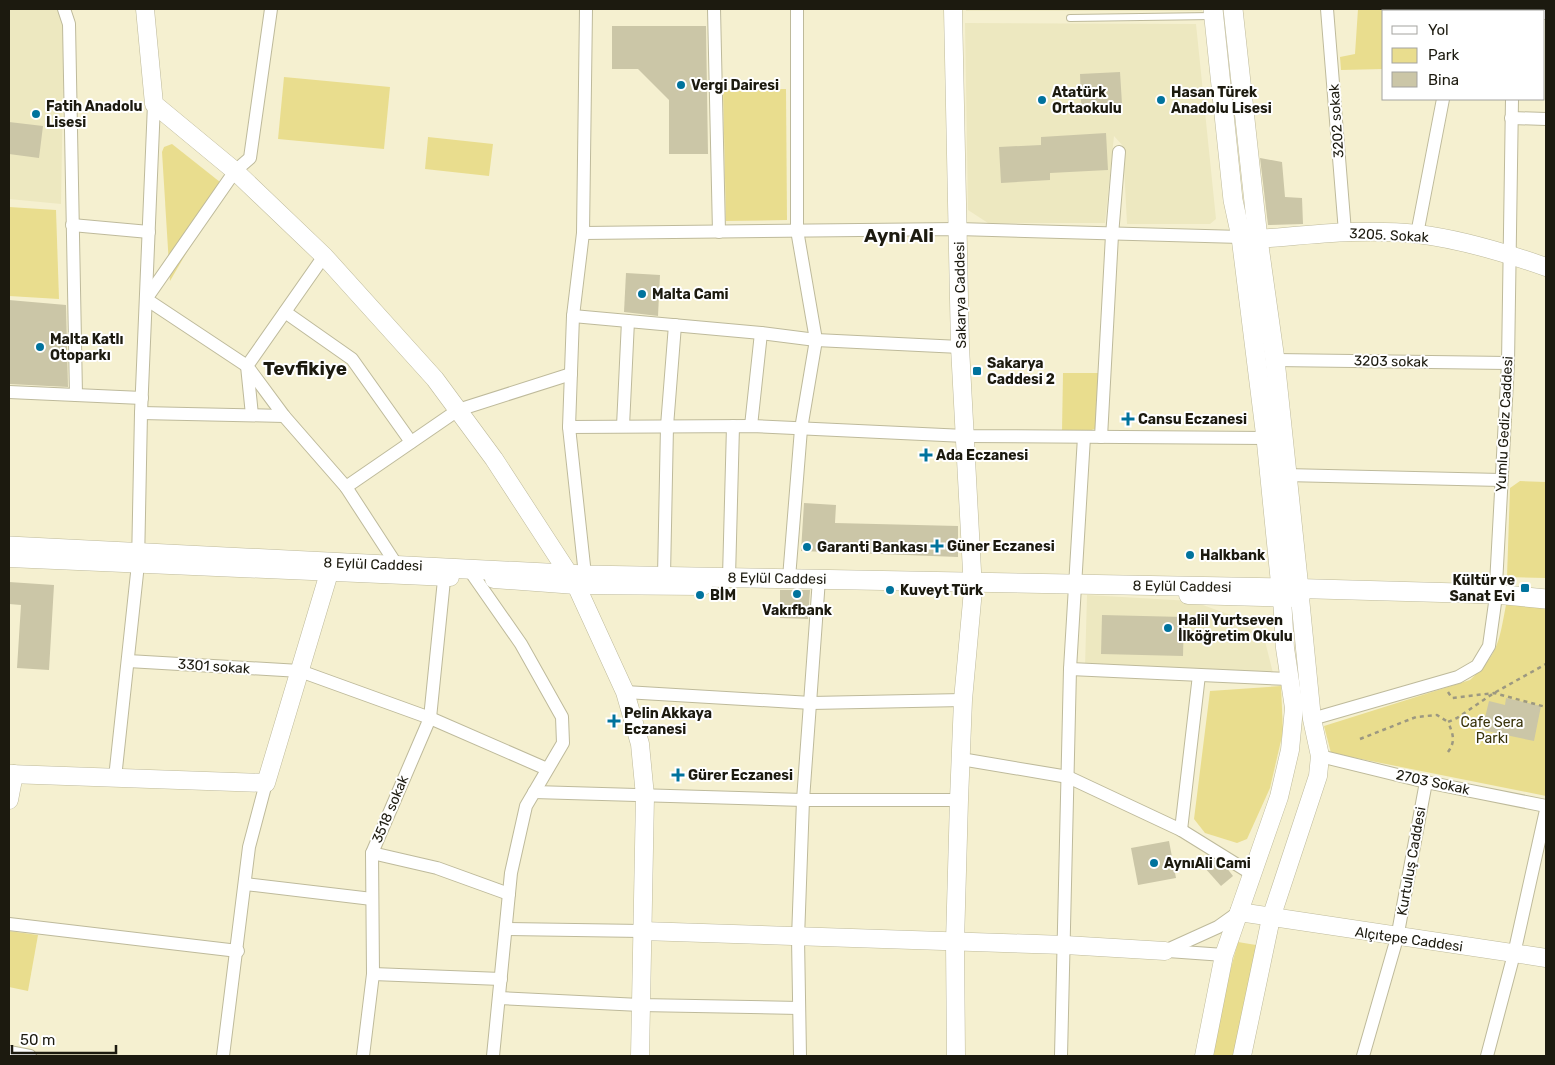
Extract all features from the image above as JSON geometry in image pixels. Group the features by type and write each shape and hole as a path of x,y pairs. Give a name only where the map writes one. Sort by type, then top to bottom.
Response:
{"main road":[{"path":"1233,9 1249,238 1266,438 1290,593"},
{"path":"1213,12 1233,200 1249,238 1275,360 1285,475 1290,593"},
{"name":"8 Eylül Caddesi","path":"9,546 139,559 577,578 664,576 789,578 818,583 1546,599"}],"street":[{"path":"64,9 69,24 76,396"},
{"path":"115,778 139,559 141,413 154,104 145,9"},
{"path":"146,299 235,171 250,158 271,9"},
{"path":"577,578 569,427 573,316 583,234 586,9"},
{"path":"714,9 719,232"},
{"path":"789,578 801,429 816,340 797,230 797,9"},
{"name":"Sakarya Caddesi","path":"952,9 960,347 973,585 963,700 959,800 956,1056"},
{"name":"3202 sokak","path":"1328,9 1345,232"},
{"path":"1417,234 1443,100"},
{"name":"Yumlu Gediz Caddesi","path":"1312,719 1458,677 1477,666 1489,646 1495,598 1508,363 1512,100"},
{"path":"154,104 235,171 324,256 435,379 577,578 625,692 640,744 645,796 640,1056"},
{"path":"1511,118 1546,119"},
{"path":"1101,437 1112,235 1119,152"},
{"path":"72,225 149,232"},
{"path":"583,234 958,229 1249,238"},
{"name":"3205. Sokak","path":"1249,238 1345,232 1417,234 1509,254 1546,267"},
{"path":"252,415 248,366 324,256"},
{"path":"146,299 248,366 284,416 346,487 400,570"},
{"path":"285,312 352,359 411,442"},
{"path":"573,316 761,333 816,340 960,347"},
{"path":"623,426 628,321"},
{"path":"664,576 667,426 675,325"},
{"path":"751,426 761,333"},
{"name":"3203 sokak","path":"1275,360 1508,363"},
{"path":"346,487 458,410 571,374"},
{"path":"9,392 142,398"},
{"path":"141,413 284,416"},
{"path":"729,577 733,426"},
{"path":"569,427 751,426 965,436 1266,438"},
{"path":"1061,1056 1070,669 1084,437"},
{"path":"1285,475 1501,480"},
{"path":"9,558 139,559"},
{"path":"223,1056 238,951 249,847 266,783 331,568"},
{"name":"3518 sokak","path":"363,1056 373,974 372,853 430,718 445,572"},
{"path":"471,573 521,644 562,717 563,743 526,806 511,873 493,1056"},
{"path":"577,578 818,583 803,800 798,938 800,1056"},
{"path":"1204,1056 1224,955 1280,797 1290,750 1294,708 1289,679 1290,593"},
{"path":"1242,1056 1272,918 1318,776 1320,756 1290,593"},
{"path":"1495,598 1546,606"},
{"name":"3301 sokak","path":"128,661 300,671 430,718 548,769"},
{"path":"1070,669 1289,679"},
{"path":"1181,830 1199,675"},
{"path":"625,692 811,703 963,700"},
{"path":"1290,750 1320,756"},
{"name":"2703 Sokak","path":"1320,756 1426,782 1546,806"},
{"path":"961,759 1068,777 1181,830 1252,874"},
{"path":"9,800 11,774 266,783"},
{"name":"Kurtuluş Caddesi","path":"1363,1056 1397,938 1426,782"},
{"path":"534,792 803,800 959,800"},
{"path":"1487,1056 1514,954 1546,810"},
{"path":"372,853 437,868 509,894"},
{"path":"245,884 372,898"},
{"path":"1165,951 1218,927 1239,912"},
{"name":"Alçıtepe Caddesi","path":"1239,912 1397,938 1546,958"},
{"path":"9,924 238,951"},
{"path":"506,929 1065,945 1224,955"},
{"path":"373,974 501,979"},
{"path":"499,998 640,1005 799,1008"},
{"path":"9,1052 30,1056"}],"lane":[{"path":"1070,18 1213,12"}],"path":[{"path":"1448,722 1494,693 1546,664"},
{"path":"1440,682 1452,698 1494,693 1546,707"},
{"path":"1360,739 1416,717 1437,715 1448,722 1454,735 1452,746 1448,752"}],"shaded area":[{"name":"Fatih Anadolu Lisesi","path":"9,9 57,9 61,14 64,28 61,204 9,199"},
{"path":"966,9 1202,9 1202,11 966,11"},
{"path":"965,23 1196,24 1216,219 1210,224 1127,224 1123,146 1114,136 1105,223 988,223 968,210"},
{"name":"Halil Yurtseven İlköğretim Okulu","path":"1087,595 1192,601 1233,616 1265,641 1274,677 1085,667"}],"green space":[{"path":"1358,9 1451,9 1382,10 1382,69 1341,70 1340,57 1355,54"},
{"path":"284,77 390,87 384,149 278,139"},
{"path":"723,89 786,89 787,220 726,221"},
{"path":"428,137 493,144 489,176 425,169"},
{"path":"172,144 225,186 170,281 162,152 164,147"},
{"path":"9,207 56,210 59,299 9,296"},
{"path":"1063,373 1101,373 1097,428 1086,432 1062,431"},
{"path":"1520,481 1546,482 1546,578 1507,577 1510,488"},
{"name":"Cafe Sera Parkı","path":"1506,605 1546,608 1546,796 1331,753 1324,726 1470,680 1487,662 1496,646 1502,628"},
{"path":"1281,686 1283,732 1270,788 1247,839 1237,843 1205,833 1194,819 1210,691"},
{"path":"9,931 38,935 28,991 9,987"},
{"path":"1238,942 1262,946 1234,1056 1207,1056"}],"building":[{"name":"Vergi Dairesi","path":"612,26 706,26 708,154 669,154 669,100 638,69 612,69"},
{"path":"1120,72 1122,104 1081,106 1080,74"},
{"path":"9,122 43,126 39,158 9,154"},
{"path":"1106,133 1108,170 1050,173 1050,180 1001,183 999,147 1041,145 1041,137"},
{"path":"1260,158 1282,162 1285,197 1302,198 1303,224 1268,225"},
{"name":"Malta Cami","path":"626,273 660,275 658,316 624,312"},
{"name":"Malta Katlı Otoparkı","path":"9,300 66,305 68,387 9,384"},
{"path":"804,503 836,505 835,523 958,526 958,557 801,551"},
{"path":"9,582 54,585 49,670 17,668 21,605 9,604"},
{"path":"780,590 810,590 808,619 780,618"},
{"path":"1102,615 1184,617 1183,656 1101,654"},
{"path":"1506,698 1541,706 1534,741 1482,730 1489,701 1505,705"},
{"name":"AynıAli Cami","path":"1169,841 1176,878 1138,885 1131,848"},
{"path":"1213,859 1226,867 1233,876 1221,886 1204,867"}],"place":[{"name":"Vergi Dairesi","path":"681,85"},
{"name":"Atatürk Ortaokulu","path":"1042,100"},
{"name":"Hasan Türek Anadolu Lisesi","path":"1161,100"},
{"name":"Fatih Anadolu Lisesi","path":"36,114"},
{"name":"Malta Cami","path":"642,294"},
{"name":"Malta Katlı Otoparkı","path":"40,347"},
{"name":"Sakarya Caddesi 2","path":"977,371"},
{"name":"Cansu Eczanesi","path":"1128,419"},
{"name":"Ada Eczanesi","path":"926,455"},
{"name":"Güner Eczanesi","path":"937,546"},
{"name":"Garanti Bankası","path":"807,547"},
{"name":"Halkbank","path":"1190,555"},
{"name":"Kültür ve Sanat Evi","path":"1525,588"},
{"name":"Kuveyt Türk","path":"890,590"},
{"name":"Vakıfbank","path":"797,594"},
{"name":"BİM","path":"700,595"},
{"name":"Halil Yurtseven İlköğretim Okulu","path":"1168,628"},
{"name":"Pelin Akkaya Eczanesi","path":"614,721"},
{"name":"Gürer Eczanesi","path":"678,775"},
{"name":"AynıAli Cami","path":"1154,863"}],"district":[{"name":"Ayni Ali","path":"899,235"},
{"name":"Tevfikiye","path":"305,368"}]}
